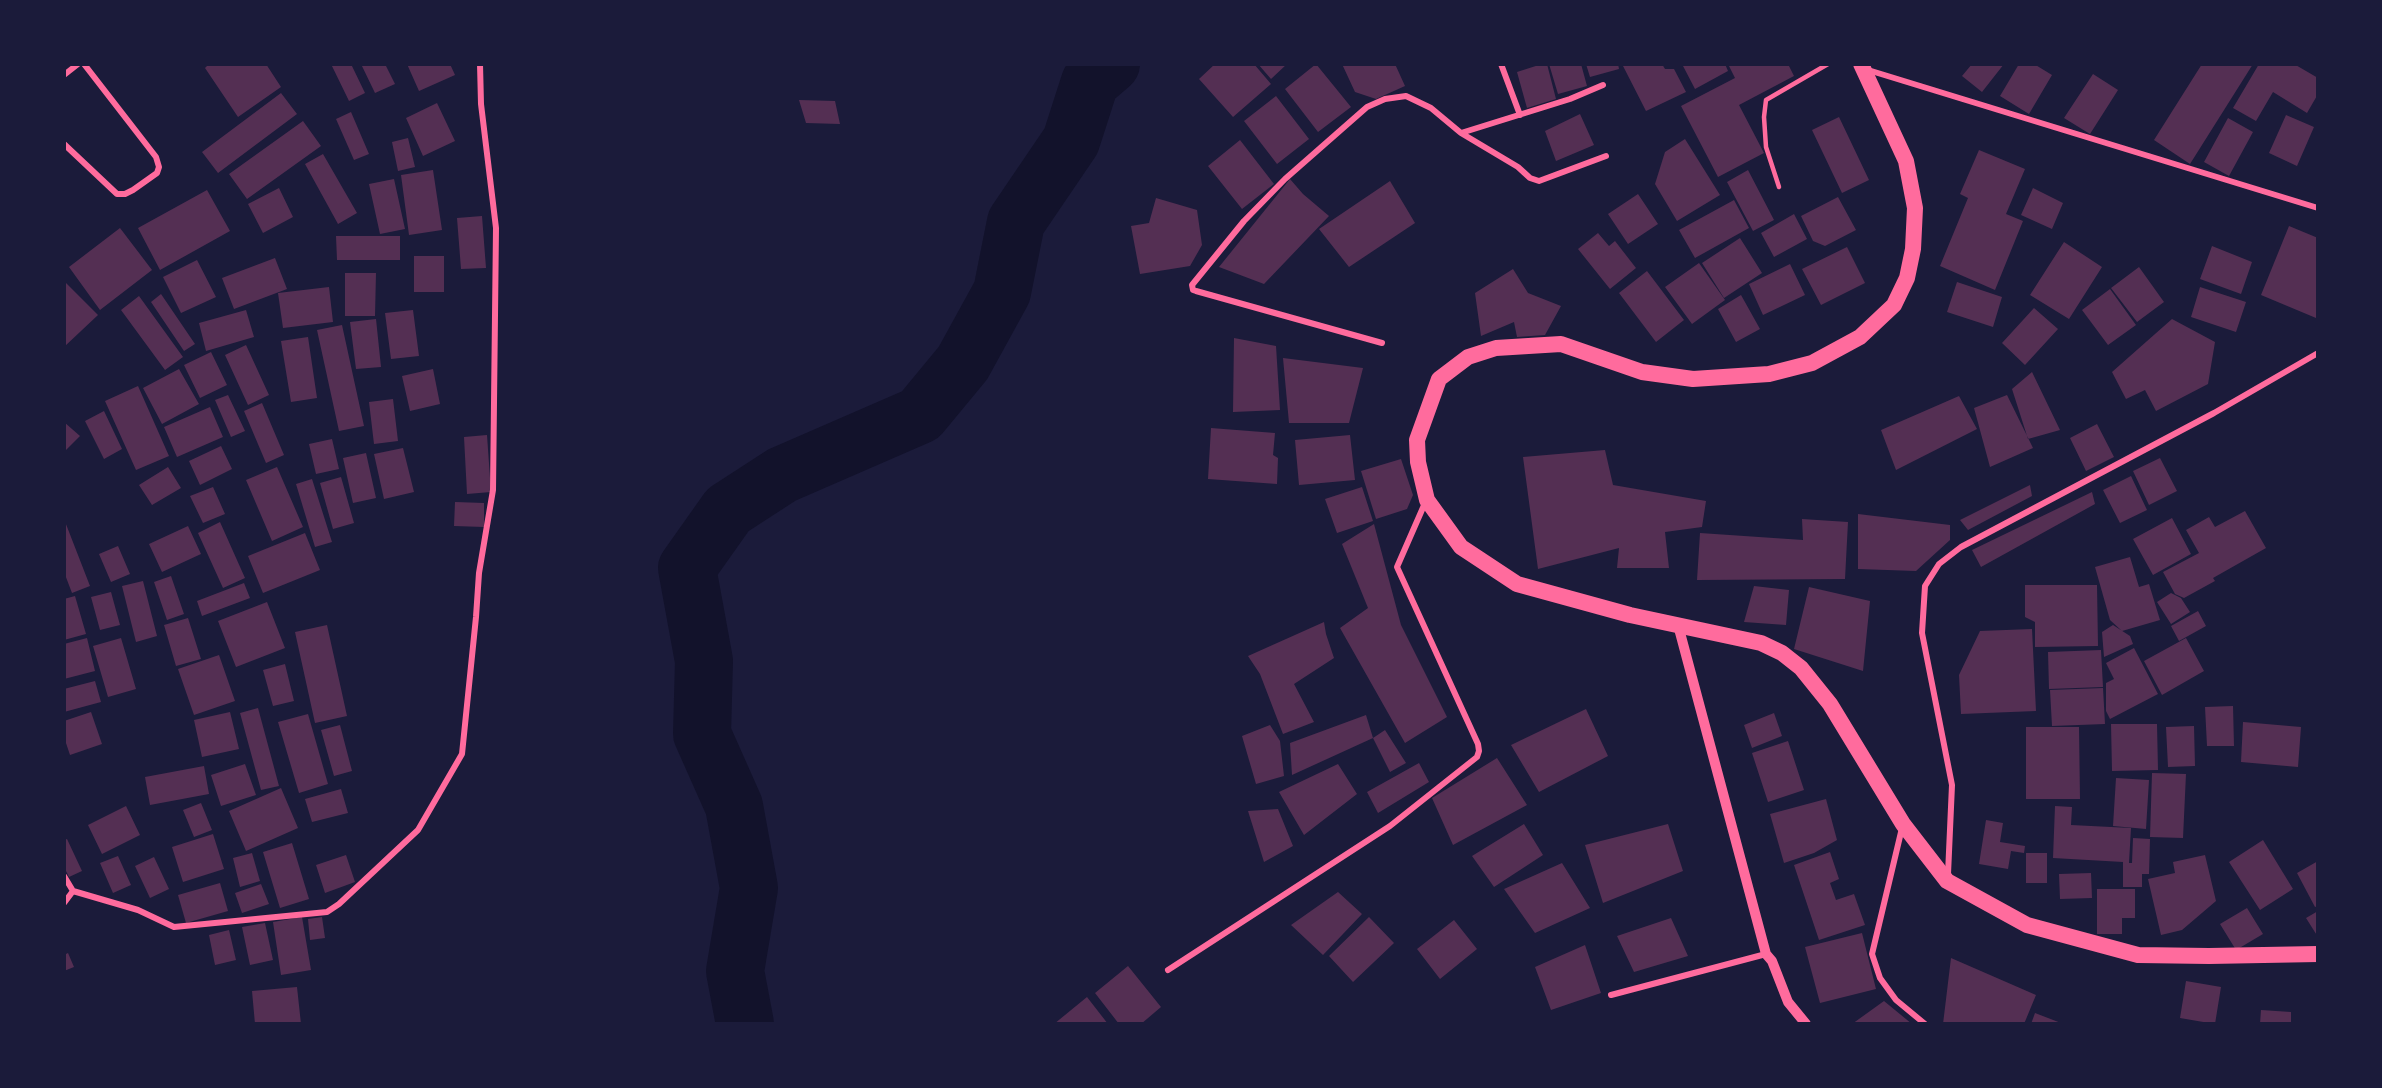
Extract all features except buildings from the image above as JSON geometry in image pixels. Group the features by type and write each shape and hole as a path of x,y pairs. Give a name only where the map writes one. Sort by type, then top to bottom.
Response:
{"highway":[{"path":"1862,66 1906,161 1915,208 1913,249 1907,278 1894,305 1860,337 1812,363 1769,374 1693,379 1652,374 1561,344 1496,348 1468,357 1439,379 1417,440 1418,462 1427,500 1461,548 1517,584 1630,615 1761,643 1782,653 1801,668 1830,704 1903,824 1947,881 2027,925 2138,955 2318,954"}],"street":[{"path":"64,75 78,64"},
{"path":"64,144 117,194 125,194 133,190 157,173 159,167 156,157 84,64"},
{"path":"64,876 73,891 138,910 174,927 327,912 339,904 418,830 462,753 479,573 494,490 496,228 481,104 480,64"},
{"path":"1501,64 1520,115"},
{"path":"1862,66 2318,208"},
{"path":"1461,133 1570,99 1603,85"},
{"path":"1382,343 1196,291 1193,290 1192,285 1244,221 1285,179 1367,107 1386,99 1406,96 1431,108 1461,133 1518,167 1530,178 1539,181 1606,156"},
{"path":"1947,881 1952,785 1922,633 1925,586 1939,564 1960,547 2214,413 2318,353"},
{"path":"1168,970 1390,826 1477,757 1478,744 1397,567 1427,500"},
{"path":"1677,625 1766,954 1772,960 1788,1002 1806,1023"},
{"path":"1903,824 1872,954 1880,978 1896,1000 1925,1023"},
{"path":"64,903 73,891"},
{"path":"1611,994 1766,954"}],"lane":[{"path":"1779,187 1766,147 1764,117 1766,100 1828,64"}],"waterway":[{"path":"745,1024 735,971 749,888 734,806 702,734 704,661 687,568 728,510 782,475 920,415 963,363 1002,292 1016,222 1071,141 1090,82 1111,64"}]}
